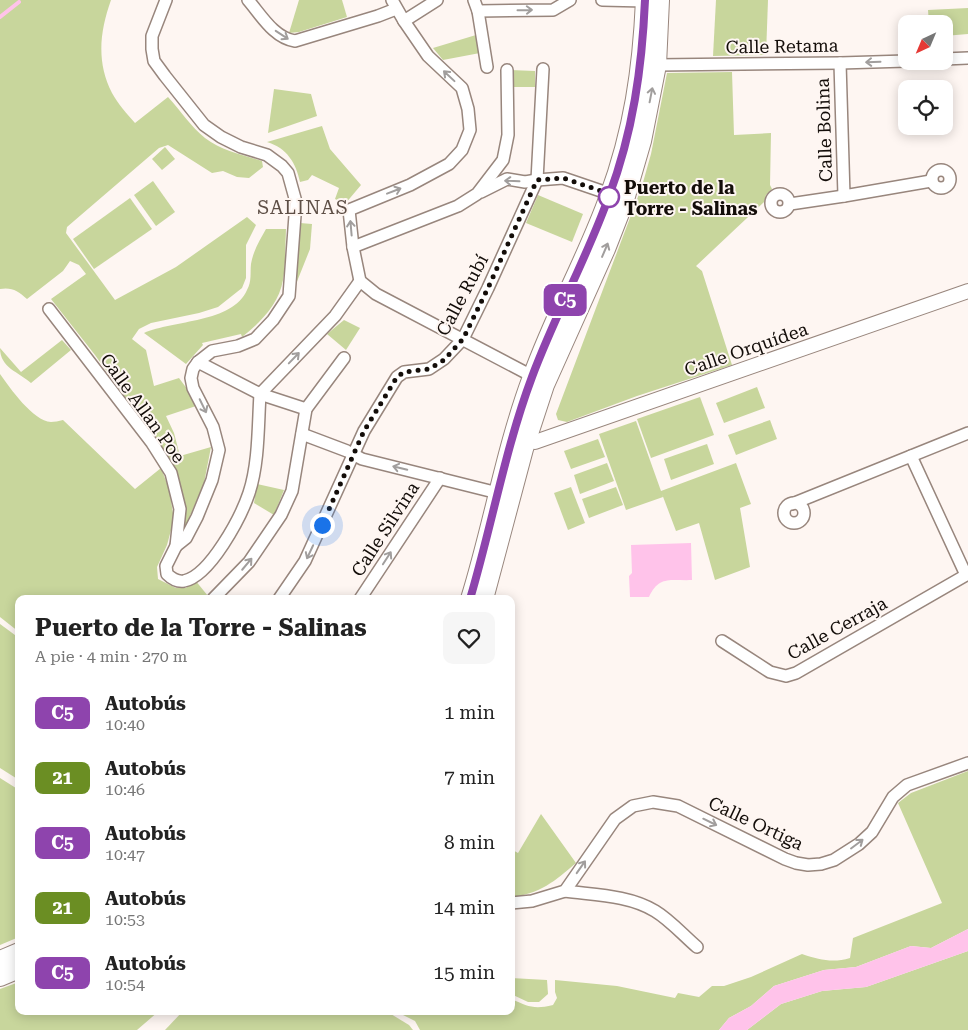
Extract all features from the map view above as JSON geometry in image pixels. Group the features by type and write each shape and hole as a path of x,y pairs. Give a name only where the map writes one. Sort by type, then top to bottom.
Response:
{"main road":[{"path":"497,595 545,384 606,249 624,203 642,141 658,65 650,0"},
{"path":"471,595 513,432 532,376 610,194 623,154 637,92 650,0"},
{"path":"505,465 530,446"},
{"path":"485,595 530,446"},
{"path":"0,960 15,954"},
{"path":"0,977 15,971"}],"street":[{"path":"166,0 152,36 154,61 204,125 221,137 241,147 266,155 282,166 288,173 296,202 289,296 273,320 255,339 238,346 212,351 198,362 194,369 191,378 193,388 214,427 219,450 212,480 197,516 186,538 176,546"},
{"path":"248,0 274,30 288,40 295,40 378,16 394,4 428,56 462,88 468,109 470,130 462,150 448,164 410,185 350,210 353,247 360,281 376,294 532,376"},
{"path":"404,21 437,0"},
{"path":"474,0 478,11 487,67"},
{"path":"478,11 553,10 570,0"},
{"path":"602,0 650,0"},
{"path":"953,59 968,58"},
{"name":"Calle Retama","path":"658,65 898,61"},
{"name":"Calle Bolina","path":"840,63 844,196"},
{"name":"Calle Rubí","path":"283,595 306,561 355,455 364,431 397,377 404,372 429,369 444,360 463,339 537,180 543,69"},
{"path":"477,194 503,160 508,135 506,70"},
{"path":"353,247 458,206 506,179 525,182 563,178 610,194"},
{"name":"Calle Bolina","path":"790,204 931,181"},
{"path":"260,394 335,316 360,281"},
{"name":"Calle Orquídea","path":"530,446 968,291"},
{"name":"Calle Allan Poe","path":"48,309 152,443 171,473 180,510 176,546 166,566 167,574 172,579 182,581 193,577 204,569 217,553 236,523 249,493 257,450 260,394"},
{"path":"217,595 249,562 281,514 292,491 306,409 344,358"},
{"path":"198,362 260,394 306,409"},
{"path":"792,504 968,433"},
{"path":"302,434 362,459 498,493"},
{"path":"911,456 967,575"},
{"name":"Calle Silvina","path":"363,595 440,478"},
{"name":"Calle Cerraja","path":"722,641 770,672 786,676 796,673 967,575"},
{"name":"Calle Ortiga","path":"565,891 615,819 633,806 653,802 678,806 790,861 808,865 820,864 834,860 866,838 872,832 893,797 907,785 968,763"},
{"path":"515,902 565,891 629,900 644,904 657,912 697,947"}],"green space":[{"path":"0,0 111,0 102,35 101,46 104,70 114,97 135,123 168,97 205,138 218,146 262,161 263,167 249,178 237,177 223,171 212,173 168,145 159,148 67,227 66,233 115,300 176,267 247,217 256,225 246,245 246,278 242,288 218,307 151,323 139,329 132,339 146,350 154,386 179,378 199,405 166,416 174,433 180,456 211,447 204,483 184,530 185,503 179,481 169,458 95,355 51,299 86,274 79,265 70,261 63,271 27,299 15,290 0,289"},
{"path":"299,0 342,0 347,17 299,32 289,33"},
{"path":"716,0 768,0 766,55 713,56"},
{"path":"968,8 968,34 953,35 953,15 928,15 928,10"},
{"path":"476,35 480,53 443,60 433,48"},
{"path":"510,70 535,71 535,87 510,87"},
{"path":"732,72 734,135 771,133 770,185 772,189 766,195 764,202 696,266 702,271 732,365 637,396 567,422 558,420 556,414 642,186 651,154 667,73"},
{"path":"274,89 311,94 317,116 268,133"},
{"path":"322,126 330,149 361,185 345,204 335,199 339,188 312,175 308,180 300,182 290,157 280,148 267,142"},
{"path":"165,147 175,159 162,170 152,159"},
{"path":"153,181 175,212 156,226 134,195"},
{"path":"538,195 583,214 572,242 526,223"},
{"path":"130,198 152,229 94,269 73,239"},
{"path":"300,223 312,224 310,249 296,284"},
{"path":"266,229 286,229 283,280 273,305 249,332 242,337 241,334 202,343 203,345 186,364 144,333 216,315 240,301 249,287 253,255"},
{"path":"344,320 360,328 346,350 327,334"},
{"path":"62,340 71,350 31,383 11,369 1,355 0,348 21,372"},
{"path":"0,374 16,395 37,416 51,422 63,420 135,489 161,468 169,489 174,519 167,545 157,567 158,579 176,588 186,588 195,580 207,595 15,595 15,629 0,617"},
{"path":"757,387 765,408 724,423 716,403"},
{"path":"700,397 714,435 651,458 637,419"},
{"path":"770,420 777,439 736,455 728,435"},
{"path":"636,421 661,491 736,463 751,504 740,508 750,567 715,580 699,523 676,531 662,494 663,497 626,510 599,434"},
{"path":"598,439 605,457 571,469 564,451"},
{"path":"707,444 714,464 671,480 664,459"},
{"path":"607,463 614,481 580,494 574,475"},
{"path":"257,484 284,490 274,515 254,503"},
{"path":"571,487 585,523 568,530 554,493"},
{"path":"616,487 623,505 589,518 582,499"},
{"path":"0,624 15,635 15,777 0,768"},
{"path":"968,771 968,929 931,948 911,946 856,967 824,970 774,986 751,1006 729,1018 719,1030 420,1030 415,1021 403,1015 515,1015 515,1001 540,1007 553,1005 557,998 555,980 617,986 675,998 678,993 699,997 712,986 724,986 751,977 802,954 826,960 850,958 853,938 942,903 898,803 911,793"},
{"path":"0,778 15,787 15,939 0,945"},
{"path":"541,814 576,863 554,881 539,890 515,896 515,851 518,853"},
{"path":"968,951 968,1030 747,1030 781,1004 822,991 866,987"},
{"path":"515,978 547,980 548,994 539,1002 528,1002 515,996"},
{"path":"15,983 15,1015 154,1015 137,1030 0,1030 0,989"},
{"path":"179,1015 393,1015 409,1025 413,1030 165,1030"}],"shaded area":[{"path":"691,543 692,580 661,582 649,597 630,597 629,576 632,573 631,545"},
{"path":"968,929 968,951 866,987 822,991 781,1004 747,1030 719,1030 729,1018 751,1006 774,986 824,970 856,967 911,946 931,948"}],"waterway":[{"path":"0,17 19,2"}],"bus line":[{"name":"C5","path":"471,595 513,432 532,376 609,197 623,154 637,92 645,0"}],"place":[{"name":"Puerto de la Torre - Salinas","path":"609,197"}],"district":[{"name":"SALINAS","path":"303,207"}],"route":[{"path":"322,525 355,455 364,431 397,377 404,372 429,369 444,360 463,339 537,180 563,178 610,194 609,197"}]}
